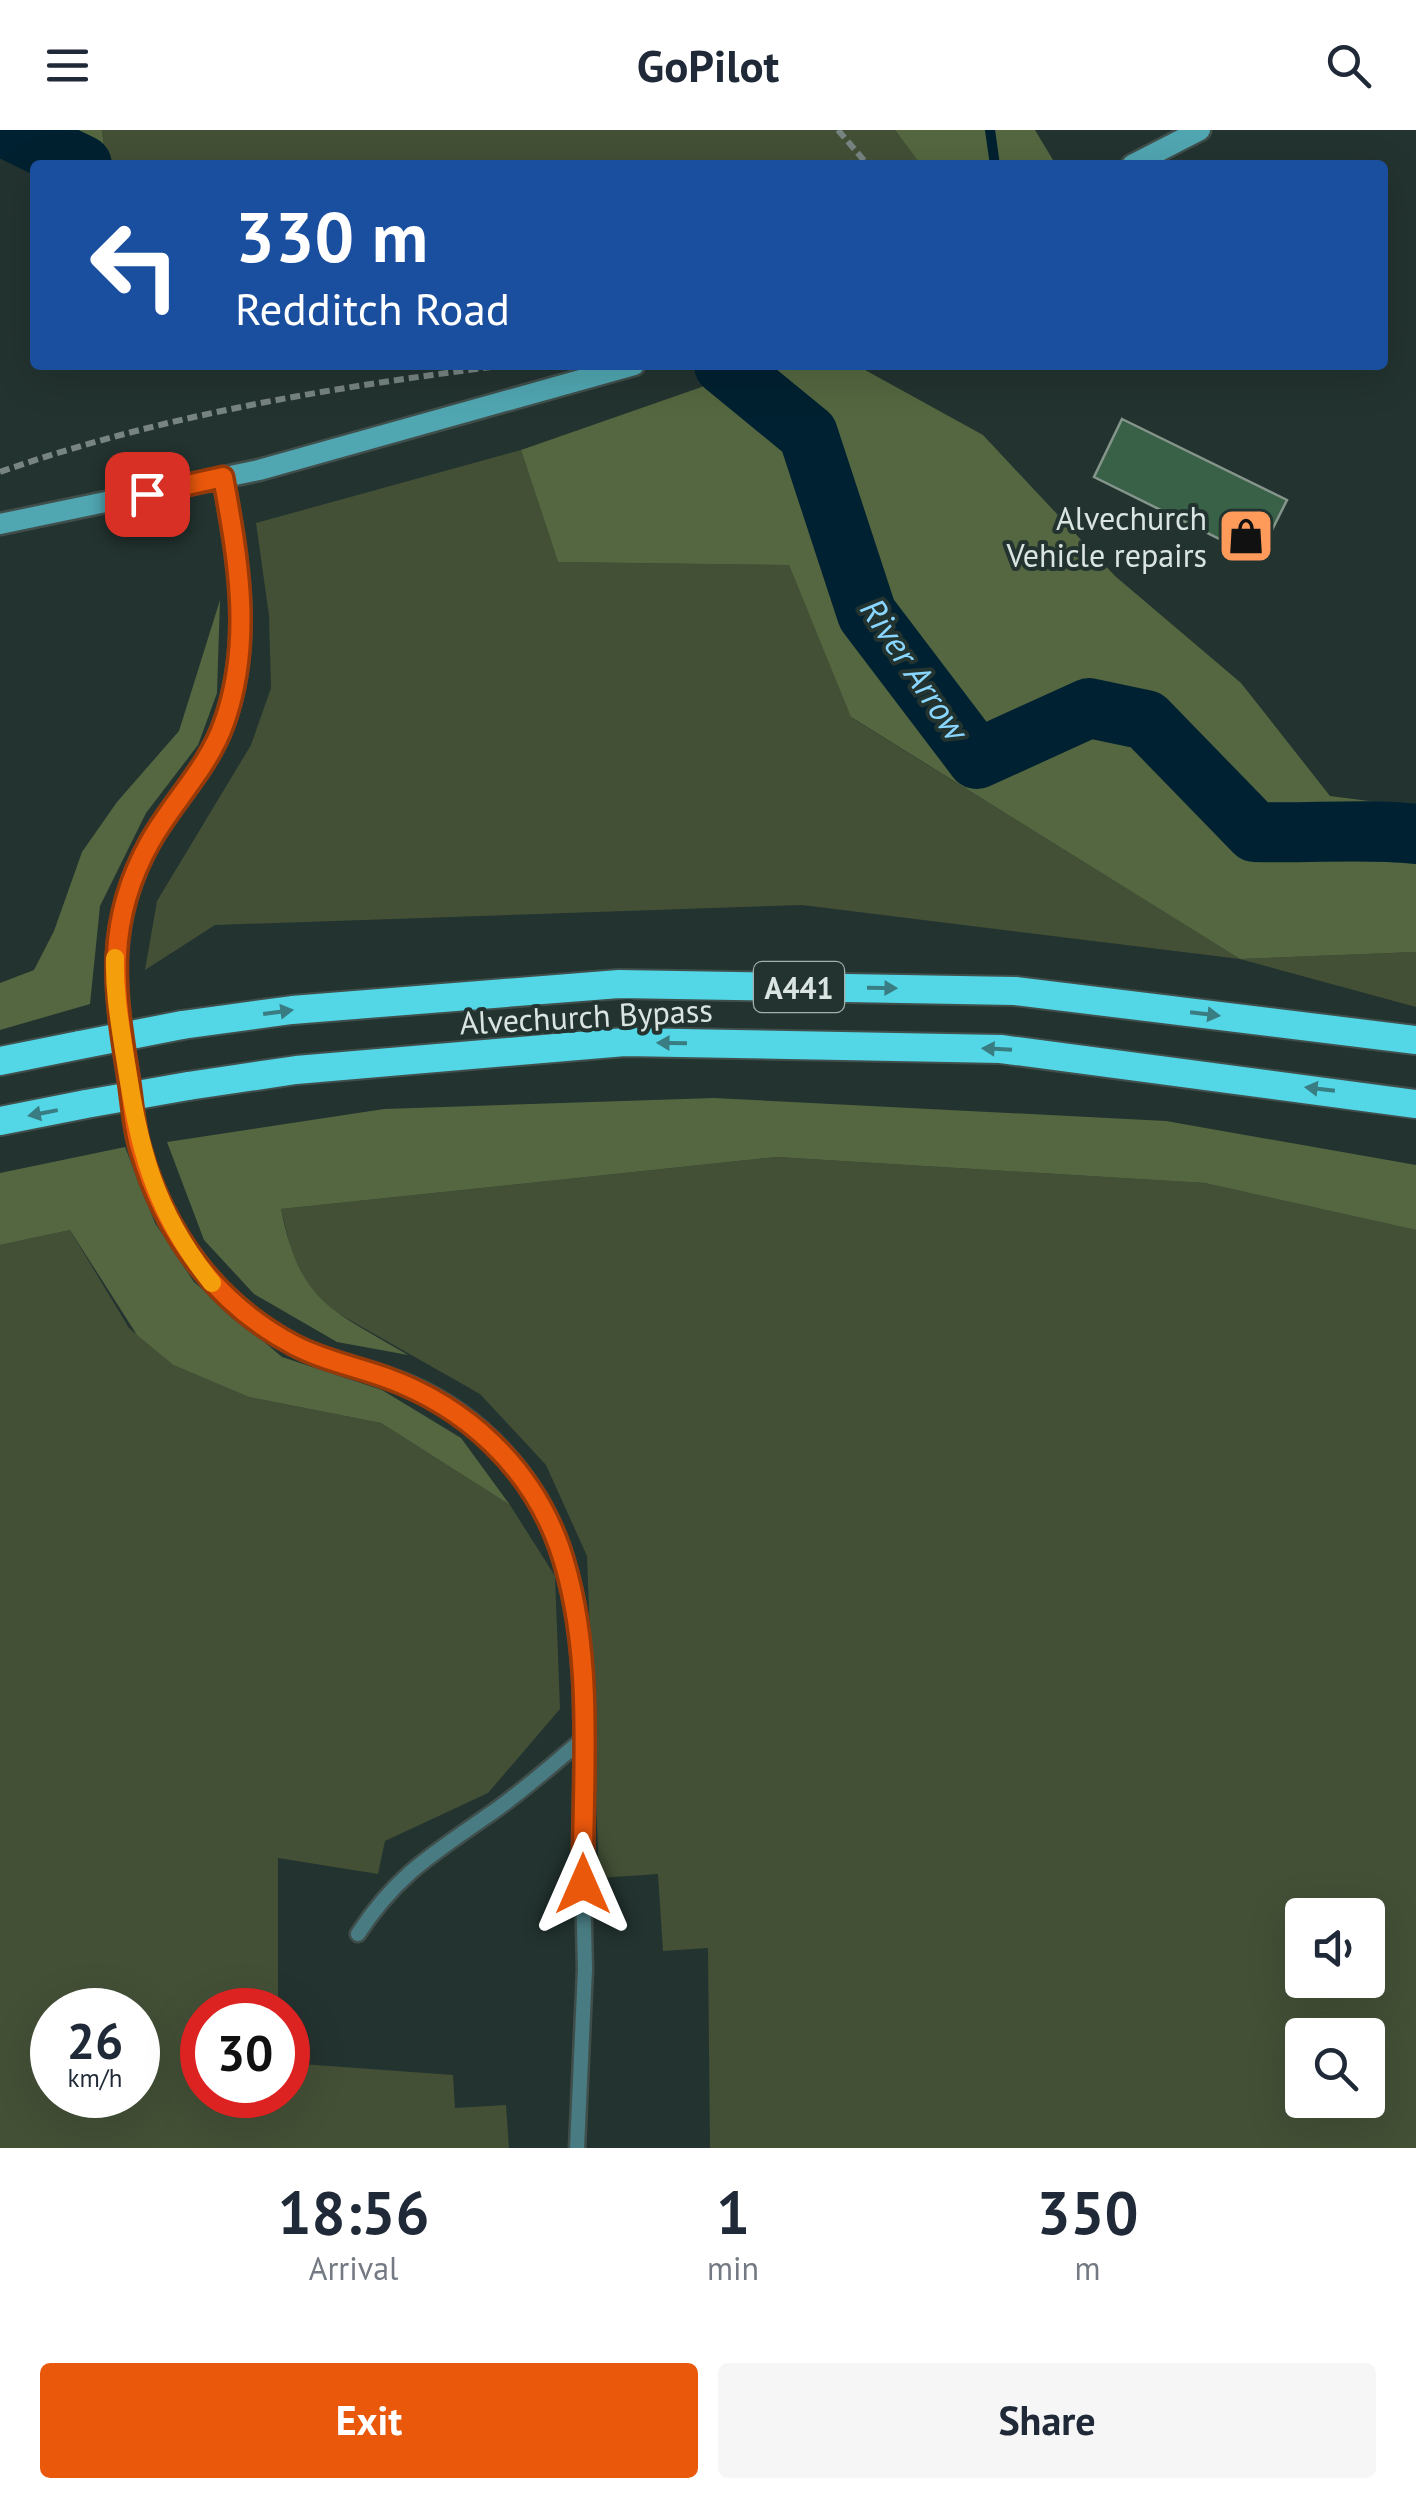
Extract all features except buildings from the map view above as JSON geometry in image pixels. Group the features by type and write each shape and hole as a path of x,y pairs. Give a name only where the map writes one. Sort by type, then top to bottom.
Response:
{"highway":[{"name":"Alvechurch Bypass","path":"0,1060 292,1010 618,984 1015,991 1416,1040"},
{"name":"Alvechurch Bypass","path":"0,1121 296,1070 626,1042 1000,1049 1416,1104"}],"main road":[{"path":"1142,160 1200,130"},
{"path":"0,524 223,477 616,370"}],"street":[{"path":"223,477 240,581 240,630 232,694 210,753 136,869 119,927 114,988 140,1148 168,1218 189,1254 250,1319 298,1348 412,1387 453,1409 486,1434 540,1504 559,1546 574,1601 582,1658 583,1884"}],"lane":[{"path":"358,1934 379,1902 413,1867 492,1814 582,1740"},
{"path":"577,2148 585,1969 583,1884"}],"path":[{"path":"838,130 864,160"},
{"path":"0,472 178,417 470,370"}],"green space":[{"path":"10,130 102,130 105,160 72,160"},
{"path":"102,130 895,130 917,160 105,160"},
{"path":"895,130 1035,130 1053,160 917,160"},
{"path":"751,370 865,370 983,435 1115,576 1241,683 1330,796 1416,807 1416,952 1240,959 851,717 789,565 558,562 521,450"},
{"path":"521,450 558,562 789,565 852,718 1240,959 802,905 215,925 145,970 157,901 251,745 271,688 269,615 256,523"},
{"path":"220,600 217,693 198,745 146,813 100,906 90,1004 0,1030 0,983 34,970 54,931 82,852 117,802 179,731"},
{"path":"1416,952 1416,1007 1240,959"},
{"path":"714,1098 1166,1121 1416,1165 1416,1230 1205,1183 777,1157 281,1209 289,1241 309,1285 339,1314 408,1355 337,1342 254,1294 204,1240 167,1142 384,1109"},
{"path":"125,1147 155,1223 194,1282 282,1357 382,1390 461,1438 510,1505 381,1423 249,1397 173,1365 137,1335 70,1230 0,1245 0,1173"},
{"path":"777,1157 1205,1183 1416,1230 1416,2148 710,2148 708,1948 663,1951 658,1874 599,1878 587,1556 546,1465 480,1394 325,1306 296,1270 281,1209"},
{"path":"70,1230 129,1328 173,1365 249,1397 381,1423 510,1505 555,1576 560,1709 488,1793 385,1841 378,1874 278,1858 278,1988 180,1988 180,2118 310,2118 310,2065 453,2075 455,2108 506,2105 509,2148 0,2148 0,1245"}],"waterway":[{"name":"River Arrow","path":"10,130 72,160"},
{"path":"990,130 994,160"},
{"name":"River Arrow","path":"730,370 808,434 867,614 977,759 1089,708 1146,720 1255,832 1416,834"}],"slow traffic":[{"path":"115,958 114,988 140,1148 168,1218 212,1283"}],"place":[{"name":"Alvechurch Vehicle repairs","path":"1246,536"}],"route":[{"path":"147,494 223,477 239,562 240,630 238,662 224,726 192,783 150,841 125,896 119,927 114,988 140,1148 168,1218 189,1254 216,1288 250,1319 298,1348 412,1387 453,1409 486,1434 540,1504 559,1546 574,1601 582,1658 583,1884"}]}
